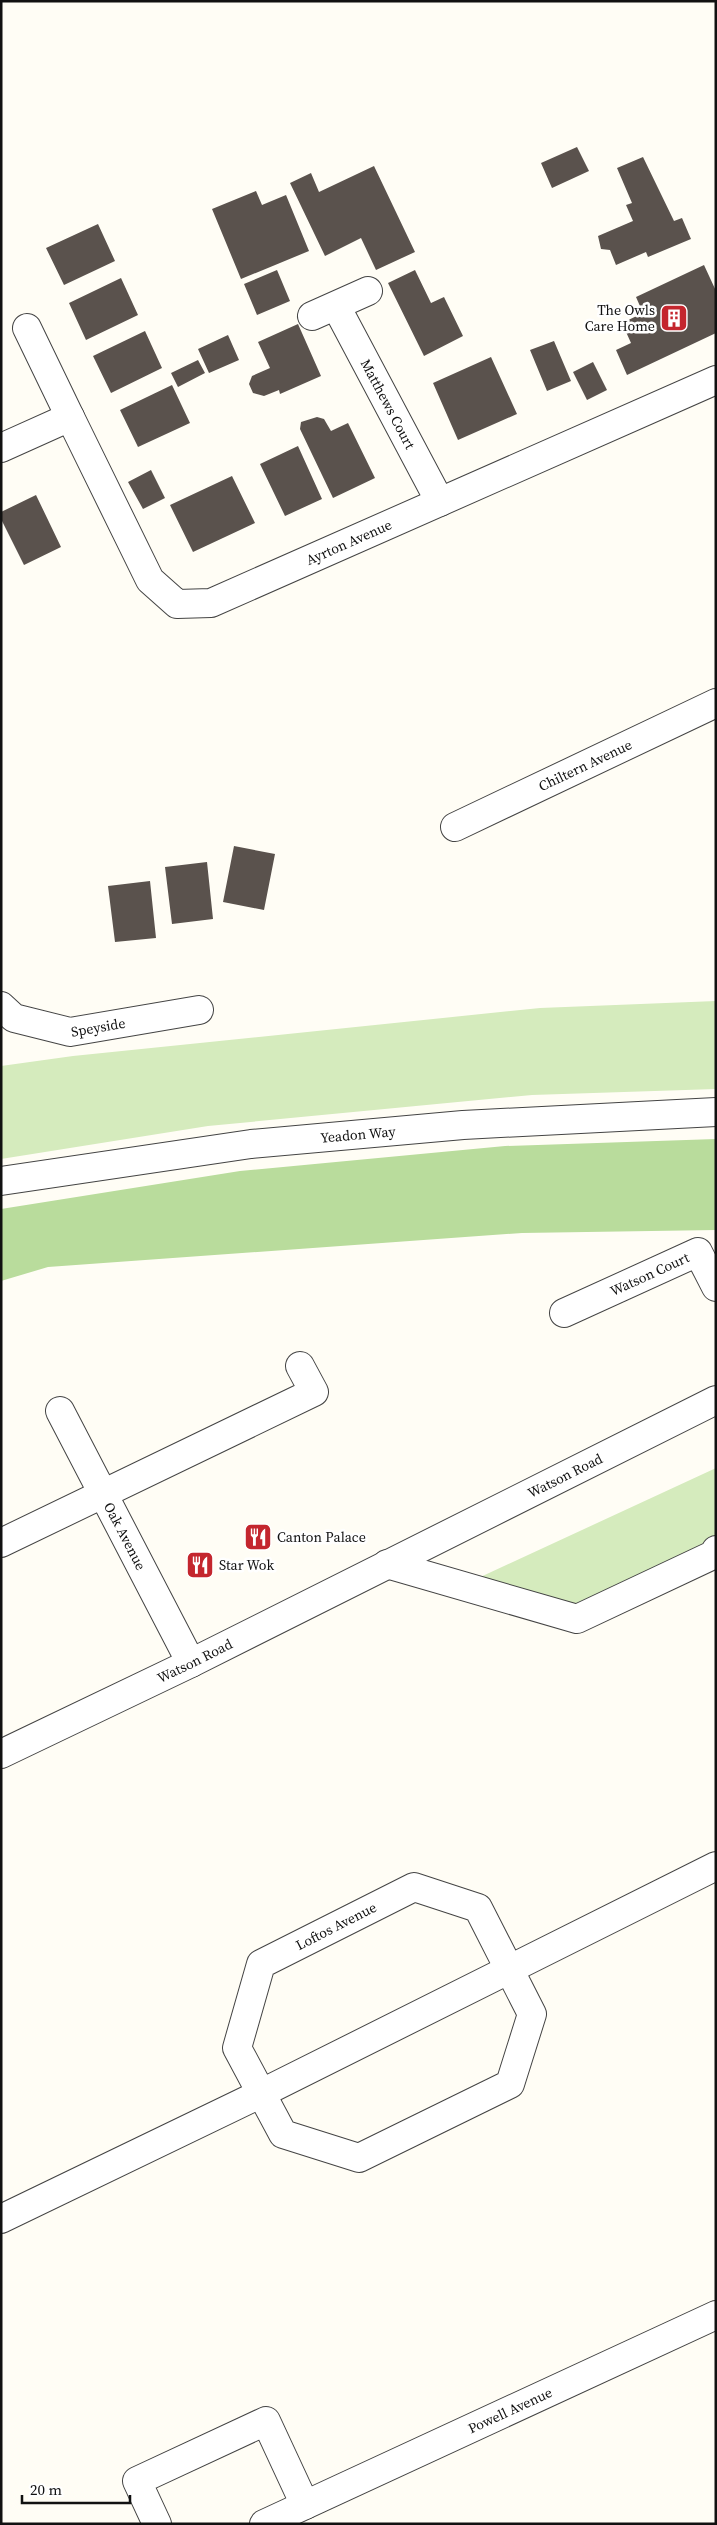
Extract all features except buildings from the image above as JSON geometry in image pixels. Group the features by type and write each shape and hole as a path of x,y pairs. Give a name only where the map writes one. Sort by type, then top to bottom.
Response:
{"street":[{"name":"Matthews Court","path":"368,291 324,311 440,502"},
{"name":"Ayrton Avenue","path":"27,328 150,580 177,604 211,603 716,380"},
{"path":"1,448 70,417"},
{"name":"Chiltern Avenue","path":"455,827 716,703"},
{"name":"Speyside","path":"1,1006 14,1018 70,1032 199,1010"},
{"name":"Yeadon Way","path":"1,1181 251,1144 463,1125 716,1112"},
{"name":"Watson Court","path":"564,1313 698,1252 716,1287"},
{"path":"1,1543 314,1392 300,1366"},
{"name":"Watson Road","path":"1,1754 190,1663 716,1400"},
{"name":"Oak Avenue","path":"60,1411 190,1663"},
{"path":"387,1564 578,1619 714,1554 716,1550"},
{"path":"1,2219 260,2094 716,1866"},
{"name":"Loftos Avenue","path":"414,1887 478,1908 509,1968 532,2014 510,2084 359,2158 283,2134 236,2048 261,1964 414,1887"},
{"name":"Powell Avenue","path":"264,2524 716,2314"},
{"path":"157,2524 138,2481 266,2421 305,2505"}],"green space":[{"path":"716,1001 716,1089 532,1095 208,1126 1,1159 1,1066 73,1056 540,1008"},
{"path":"716,1139 716,1230 522,1233 48,1267 1,1281 1,1209 240,1171 505,1146"},
{"path":"716,1468 716,1549 583,1617 461,1586"}],"place":[{"name":"The Owls Care Home","path":"674,318"},
{"name":"Canton Palace","path":"258,1537"},
{"name":"Star Wok","path":"200,1565"}]}
